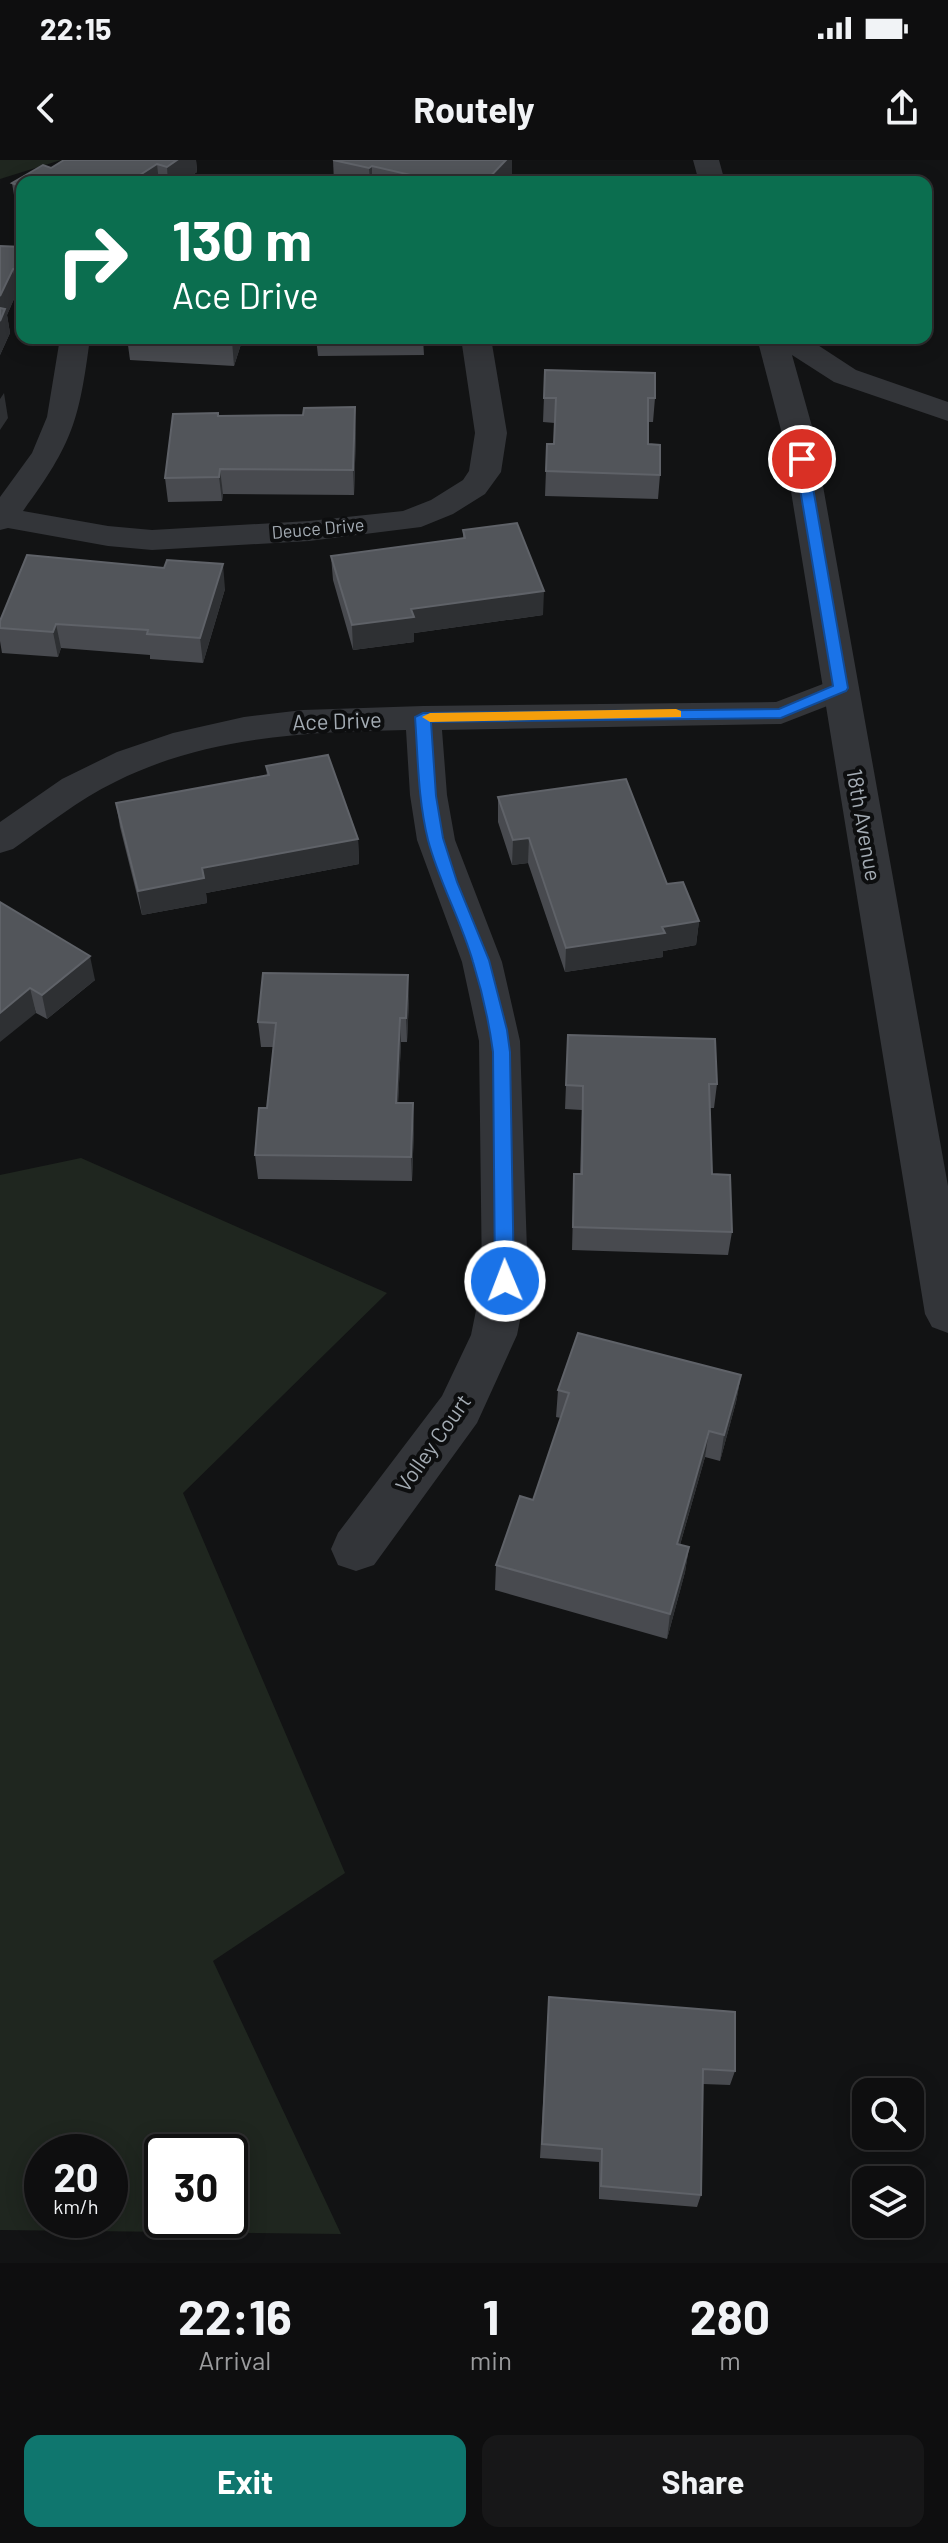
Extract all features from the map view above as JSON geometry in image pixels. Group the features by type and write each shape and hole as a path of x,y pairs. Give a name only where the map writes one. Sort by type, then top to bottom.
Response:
{"street":[{"name":"Deuce Drive","path":"74,344 65,411 54,441 1,518 152,540 309,531 409,520 442,507 474,487 485,472 491,433 477,344"},
{"name":"18th Avenue","path":"774,344 797,430 948,1314"},
{"path":"796,344 845,376 948,412"},
{"name":"Ace Drive","path":"7,826 100,774 180,742 219,731 279,723 423,717 781,713 841,688"},
{"name":"Volley Court","path":"356,1549 460,1409 494,1335 505,1281 498,1030 481,960 449,882 436,838 429,796 423,717"}],"shaded area":[{"path":"0,160 61,160 0,179"},
{"path":"81,1158 387,1293 183,1493 345,1873 213,1961 341,2234 248,2233 248,2134 144,2134 144,2232 128,2232 128,2134 24,2134 24,2230 0,2230 0,1175"}],"building":[{"path":"64,160 177,160 167,167 157,164 138,176 24,176 43,165 51,168"},
{"path":"333,160 506,160 491,176 415,176 372,166 369,168"},
{"path":"0,246 16,247 16,269 13,269 0,296"},
{"path":"545,370 655,373 655,398 648,398 648,444 660,445 660,475 546,471 547,444 554,444 556,398 544,398"},
{"path":"355,407 353,470 220,469 219,477 165,478 173,414 303,415 304,408"},
{"path":"517,523 544,591 411,609 414,617 352,625 331,556 465,538 463,530"},
{"path":"27,555 164,568 167,560 223,564 200,638 147,634 148,630 56,624 53,632 0,628 0,621"},
{"path":"328,755 358,839 202,868 204,878 138,891 116,803 269,775 266,766"},
{"path":"626,779 667,884 683,882 699,921 662,927 665,933 566,948 529,838 513,840 498,797"},
{"path":"0,902 90,956 42,995 30,988 0,1013"},
{"path":"263,973 408,975 406,1018 400,1018 396,1103 413,1103 411,1157 255,1155 259,1108 267,1108 276,1023 258,1022"},
{"path":"568,1035 715,1039 717,1084 709,1084 712,1174 730,1175 732,1232 573,1227 574,1174 582,1174 583,1086 566,1085"},
{"path":"578,1333 741,1375 724,1435 709,1431 677,1544 689,1547 670,1614 496,1565 520,1496 533,1500 569,1393 558,1390"},
{"path":"549,1997 735,2012 735,2071 703,2069 701,2195 601,2186 602,2149 542,2144"}],"slow traffic":[{"path":"430,717 676,714"}],"route":[{"path":"505,1281 498,1030 481,960 449,882 436,838 429,796 423,717 781,713 841,688 802,459"}]}
